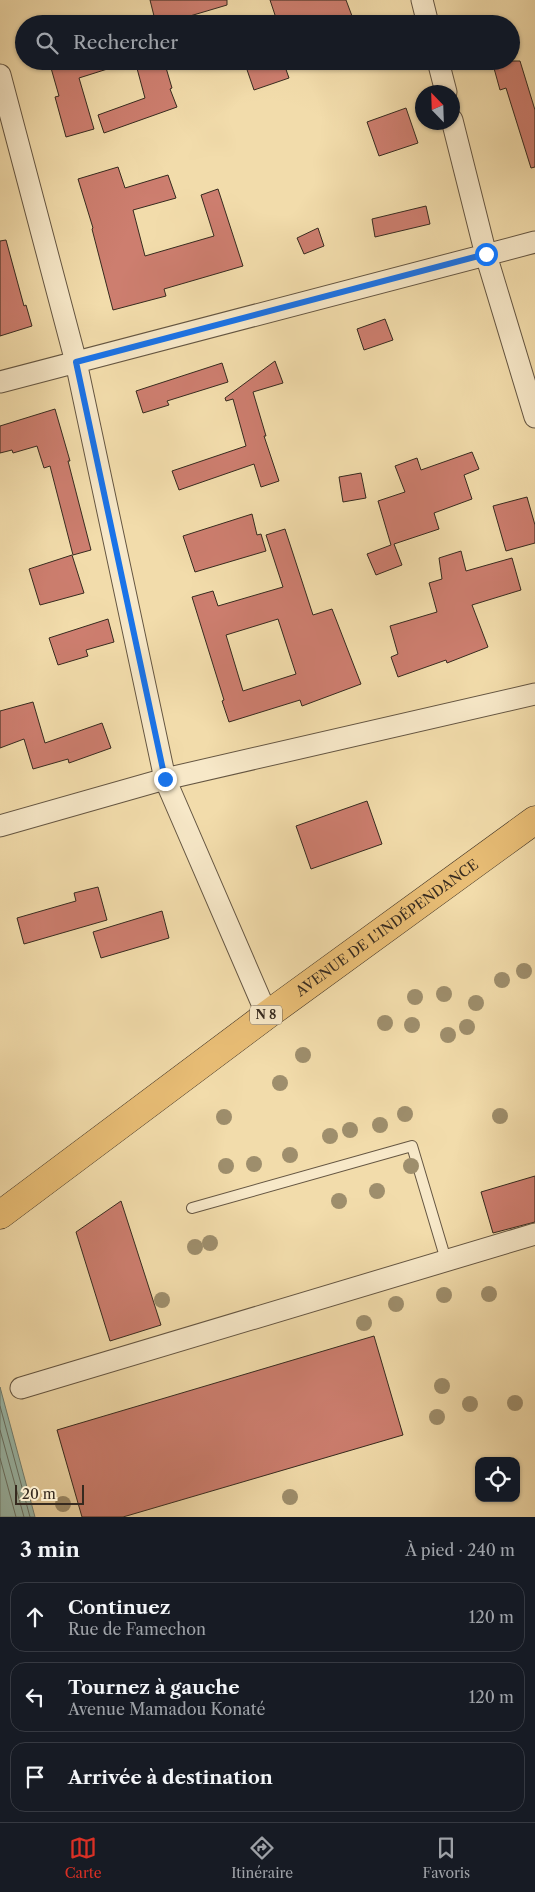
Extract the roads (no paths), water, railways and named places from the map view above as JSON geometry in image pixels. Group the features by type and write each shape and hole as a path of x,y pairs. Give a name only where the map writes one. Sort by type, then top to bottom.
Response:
{"highway":[{"name":"AVENUE DE L'INDÉPENDANCE","path":"0,1215 266,1015 535,820"}],"street":[{"path":"422,0 426,15"},
{"path":"440,70 444,85"},
{"path":"0,75 76,362 165,779 266,1015"},
{"path":"455,130 486,254 535,417"},
{"path":"0,382 535,242"},
{"path":"0,826 165,779 535,694"},
{"path":"21,1388 535,1234"}],"lane":[{"path":"192,1208 412,1146 446,1260"}],"water":[{"path":"0,1387 35,1517 0,1517"}]}
